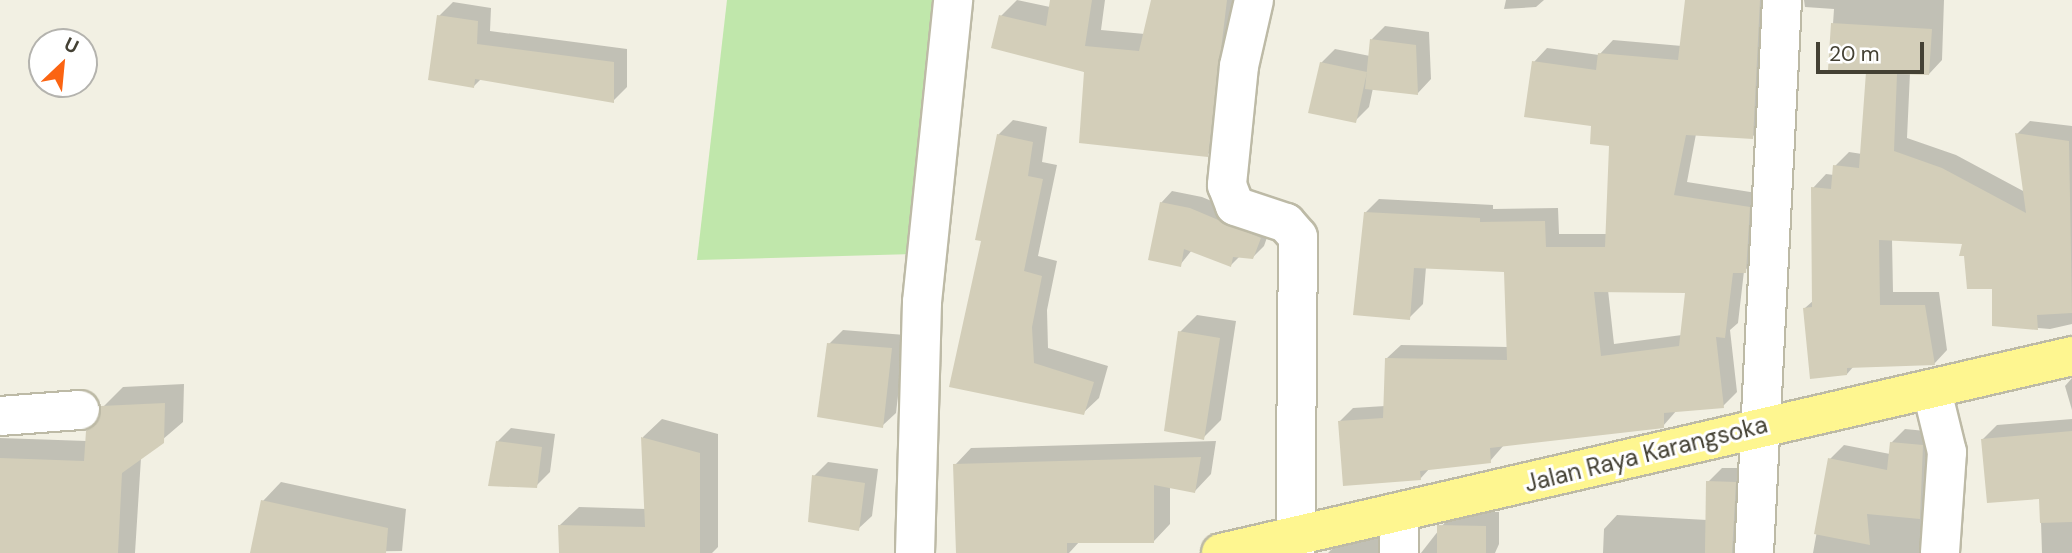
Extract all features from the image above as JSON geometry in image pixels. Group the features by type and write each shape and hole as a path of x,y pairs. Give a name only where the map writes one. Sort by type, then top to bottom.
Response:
{"main road":[{"name":"Jalan Raya Karangsoka","path":"1221,553 1295,545 1399,513 1762,425 1932,391 2072,356"}],"street":[{"path":"915,553 922,302 953,0"},
{"path":"1254,0 1239,66 1227,185 1235,206 1286,223 1298,237 1295,545"},
{"path":"1754,553 1782,0"},
{"path":"1932,391 1947,452 1940,553"},
{"path":"0,416 80,410"},
{"path":"1399,513 1399,553"}],"green space":[{"path":"727,0 939,0 914,254 697,260"}],"building":[{"path":"1050,0 1092,0 1085,46 1139,51 1151,0 1227,0 1208,157 1079,143 1084,72 991,48 999,15 1046,26"},
{"path":"1685,0 1760,0 1753,139 1686,135 1674,195 1750,207 1746,273 1733,273 1725,338 1716,337 1724,408 1664,413 1664,428 1490,448 1491,463 1420,471 1421,480 1343,486 1338,421 1383,418 1385,358 1507,360 1504,272 1414,268 1410,320 1353,315 1364,212 1480,218 1480,222 1545,221 1546,247 1605,247 1609,146 1590,144 1591,126 1524,117 1532,61 1596,70 1598,53 1678,60","holes":["1594,292 1685,293 1679,346 1601,356"]},
{"path":"437,15 478,21 477,44 614,62 614,103 475,79 474,88 428,80"},
{"path":"1831,23 1932,29 1929,75 1897,74 1894,151 1942,168 2026,213 2015,133 2069,141 2072,313 2037,315 2038,330 1992,326 1992,289 1967,289 1964,256 1959,256 1962,244 1879,240 1880,305 1925,305 1935,365 1847,368 1847,375 1810,379 1803,308 1812,307 1811,187 1831,189 1833,165 1859,168 1866,72 1828,70"},
{"path":"1370,39 1416,45 1418,95 1365,89"},
{"path":"1320,62 1367,72 1356,123 1308,113"},
{"path":"997,134 1033,142 1028,176 1043,179 1024,271 1042,276 1032,327 1034,363 1094,382 1084,415 949,387 981,241 975,240"},
{"path":"1160,202 1190,208 1261,238 1253,259 1233,257 1231,267 1184,249 1181,267 1148,260"},
{"path":"1178,331 1220,338 1204,440 1164,431"},
{"path":"827,343 892,348 883,428 817,417"},
{"path":"165,403 164,443 122,473 118,553 0,553 0,458 84,461 86,431 99,420 101,406"},
{"path":"2072,431 2072,522 2040,523 2039,499 1987,503 1981,439"},
{"path":"641,437 700,453 700,553 559,553 558,525 645,527"},
{"path":"496,441 542,447 537,488 488,486"},
{"path":"1890,442 1923,445 1920,519 1867,514 1870,545 1814,534 1828,458 1887,470"},
{"path":"1201,457 1195,493 1154,485 1154,543 1067,543 1067,553 956,553 953,464"},
{"path":"812,475 865,483 859,531 808,522"},
{"path":"1706,481 1736,482 1732,553 1705,553"},
{"path":"261,500 388,528 386,553 250,553"},
{"path":"1437,525 1486,526 1486,553 1437,553"}]}
